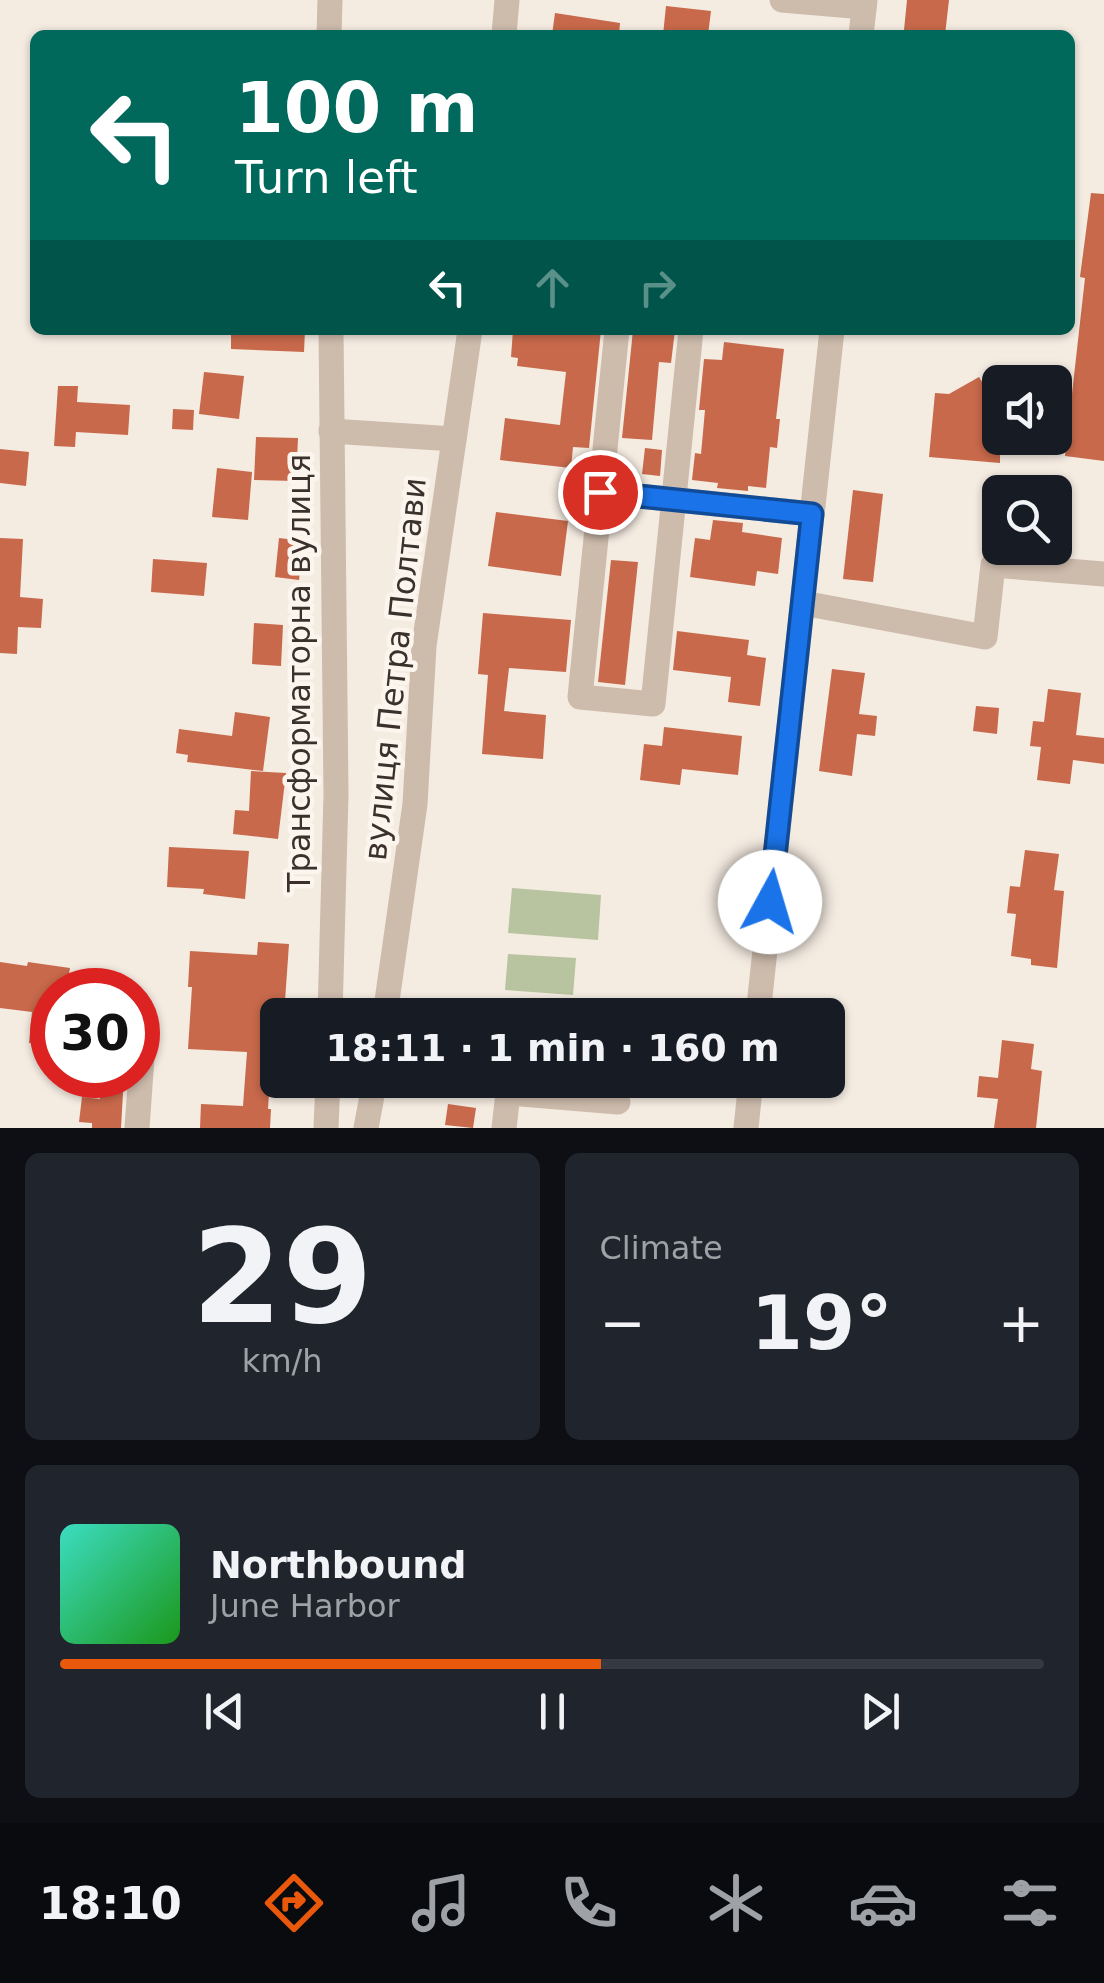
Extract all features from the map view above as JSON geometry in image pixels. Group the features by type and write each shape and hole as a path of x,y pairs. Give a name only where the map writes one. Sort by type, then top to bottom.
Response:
{"street":[{"path":"329,30 330,0"},
{"path":"505,30 508,0"},
{"path":"782,0 864,4 861,30"},
{"name":"Трансформаторна вулиця","path":"330,998 336,795 331,335"},
{"name":"вулиця Петра Полтави","path":"387,998 415,804 424,646 469,335"},
{"path":"616,335 580,697 653,704 690,335"},
{"path":"760,998 831,335"},
{"path":"331,431 454,439"},
{"path":"600,492 812,514"},
{"path":"803,603 986,637 993,565 1104,574"},
{"path":"504,1128 508,1092 618,1102"},
{"path":"137,1128 139,1098"},
{"path":"326,1128 327,1098"},
{"path":"366,1128 372,1098"},
{"path":"746,1128 749,1098"}],"green space":[{"path":"512,888 601,895 598,940 508,933"},
{"path":"508,954 576,958 573,995 505,990"}],"building":[{"path":"907,0 949,0 946,30 904,30"},
{"path":"666,6 711,11 709,30 664,30"},
{"path":"555,13 620,23 619,30 553,30"},
{"path":"1091,193 1104,194 1104,461 1065,456 1072,455 1072,394 1085,278 1080,277"},
{"path":"231,335 305,335 304,352 231,349"},
{"path":"513,335 600,335 589,448 573,447 571,468 500,460 505,418 560,425 566,372 517,366 518,358 511,357"},
{"path":"632,335 674,335 671,363 659,362 652,440 622,438"},
{"path":"724,342 784,349 776,419 780,419 777,448 770,447 766,488 717,488 718,483 692,480 695,453 701,454 705,410 699,410 704,359 722,360"},
{"path":"204,372 244,376 239,419 199,414"},
{"path":"979,377 982,455 1000,455 1000,463 929,457 935,393 949,394"},
{"path":"58,386 78,386 77,402 130,405 128,435 76,432 75,447 54,446"},
{"path":"173,409 194,410 193,430 172,429"},
{"path":"256,437 298,438 296,481 254,480"},
{"path":"645,448 662,450 660,476 642,474"},
{"path":"0,449 29,452 26,486 0,483"},
{"path":"217,468 252,472 248,520 212,517"},
{"path":"853,490 883,494 873,582 843,579"},
{"path":"496,512 568,521 561,576 488,566"},
{"path":"713,520 743,523 742,532 782,538 778,574 757,571 755,586 690,577 695,538 710,540"},
{"path":"0,538 23,539 20,597 43,599 41,628 18,627 17,654 0,653"},
{"path":"279,538 304,541 299,580 275,577"},
{"path":"153,559 207,563 204,596 151,592"},
{"path":"611,560 638,562 625,685 598,682"},
{"path":"483,613 571,620 566,672 509,668 504,711 546,715 543,759 482,754 488,675 478,674"},
{"path":"254,623 283,625 281,666 252,664"},
{"path":"677,631 749,640 747,655 766,658 760,706 728,702 731,677 673,670"},
{"path":"832,669 865,673 859,714 877,716 875,736 857,734 852,776 819,771"},
{"path":"1048,689 1081,693 1076,735 1104,738 1104,764 1073,760 1070,784 1037,780 1041,747 1030,746 1033,721 1044,722"},
{"path":"976,706 999,708 997,734 973,731"},
{"path":"235,712 270,717 263,771 187,762 188,755 176,753 179,729 232,736"},
{"path":"664,727 742,736 738,775 682,769 680,785 640,780 644,744 662,746"},
{"path":"251,771 286,773 278,839 233,834 235,810 249,811"},
{"path":"169,847 249,851 245,899 203,894 204,889 167,887"},
{"path":"1025,850 1059,854 1054,890 1064,891 1057,968 1031,965 1031,959 1011,956 1016,914 1007,913 1010,886 1020,887"},
{"path":"258,942 289,944 285,998 260,998 260,1098 269,1098 270,1128 200,1128 201,1104 243,1106 247,1052 188,1049 190,951 257,955"},
{"path":"0,962 70,968 30,968 30,1012 0,1008"},
{"path":"1002,1040 1034,1044 1031,1069 1042,1071 1036,1128 994,1128 998,1099 977,1097 979,1076 998,1078"},
{"path":"82,1098 123,1098 121,1128 92,1128 92,1123 79,1122"},
{"path":"448,1104 476,1108 473,1128 445,1125"}],"route":[{"path":"600,492 812,514 770,902"}]}
